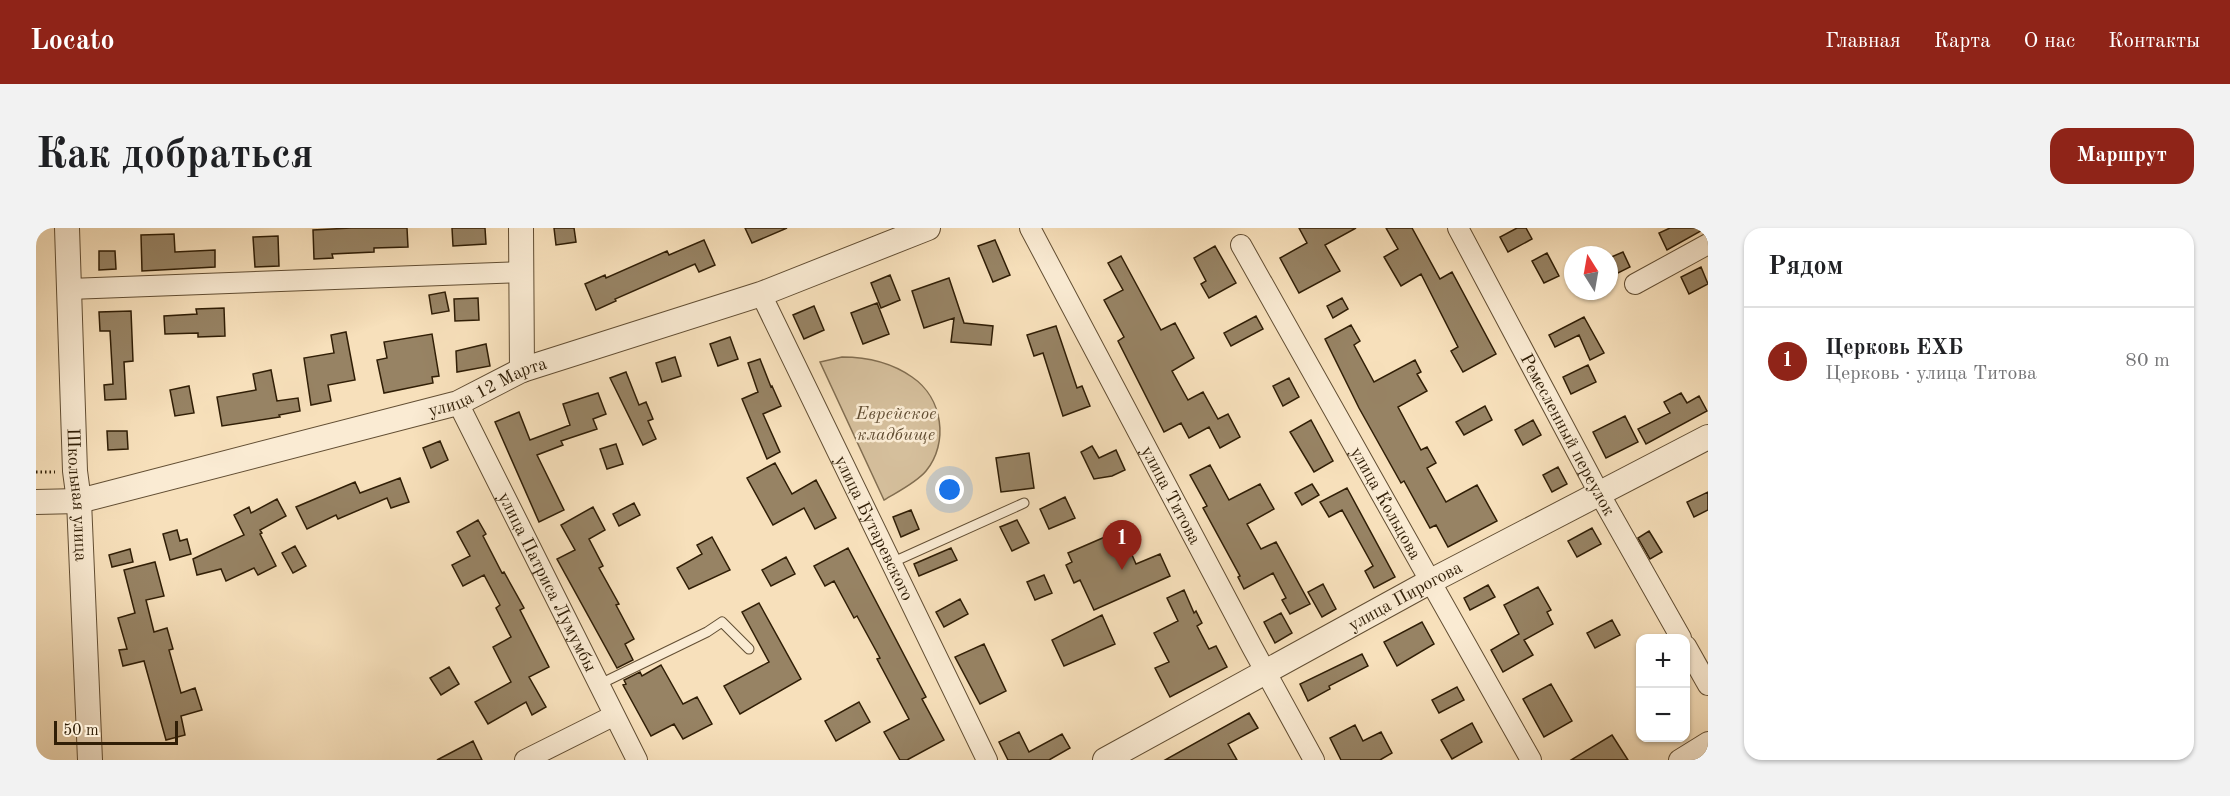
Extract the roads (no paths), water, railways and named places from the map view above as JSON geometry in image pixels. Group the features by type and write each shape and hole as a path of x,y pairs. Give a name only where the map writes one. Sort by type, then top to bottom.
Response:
{"street":[{"name":"Школьная улица","path":"67,228 75,471 79,501 90,760"},
{"path":"521,228 522,370"},
{"name":"улица 12 Марта","path":"36,502 79,501 458,404 522,370 761,294 928,228"},
{"name":"улица Титова","path":"1030,228 1314,760"},
{"name":"Ремесленный переулок","path":"1458,228 1599,494 1679,634"},
{"path":"1635,284 1708,244"},
{"name":"улица Кольцова","path":"1241,245 1531,760"},
{"path":"69,289 521,272"},
{"name":"улица Бутаревского","path":"761,294 987,760"},
{"name":"улица Патриса Лумумбы","path":"458,404 637,760"},
{"name":"улица Пирогова","path":"1105,760 1431,581 1708,437"},
{"path":"1690,652 1708,685"},
{"path":"525,760 613,716"},
{"path":"1678,760 1708,742"}],"lane":[{"path":"891,562 1024,503"},
{"path":"598,685 707,632 722,622 749,650"}],"place":[{"name":"Церковь ЕХБ","path":"1122,570"}],"park label":[{"name":"Еврейское кладбище","path":"896,423"}]}
